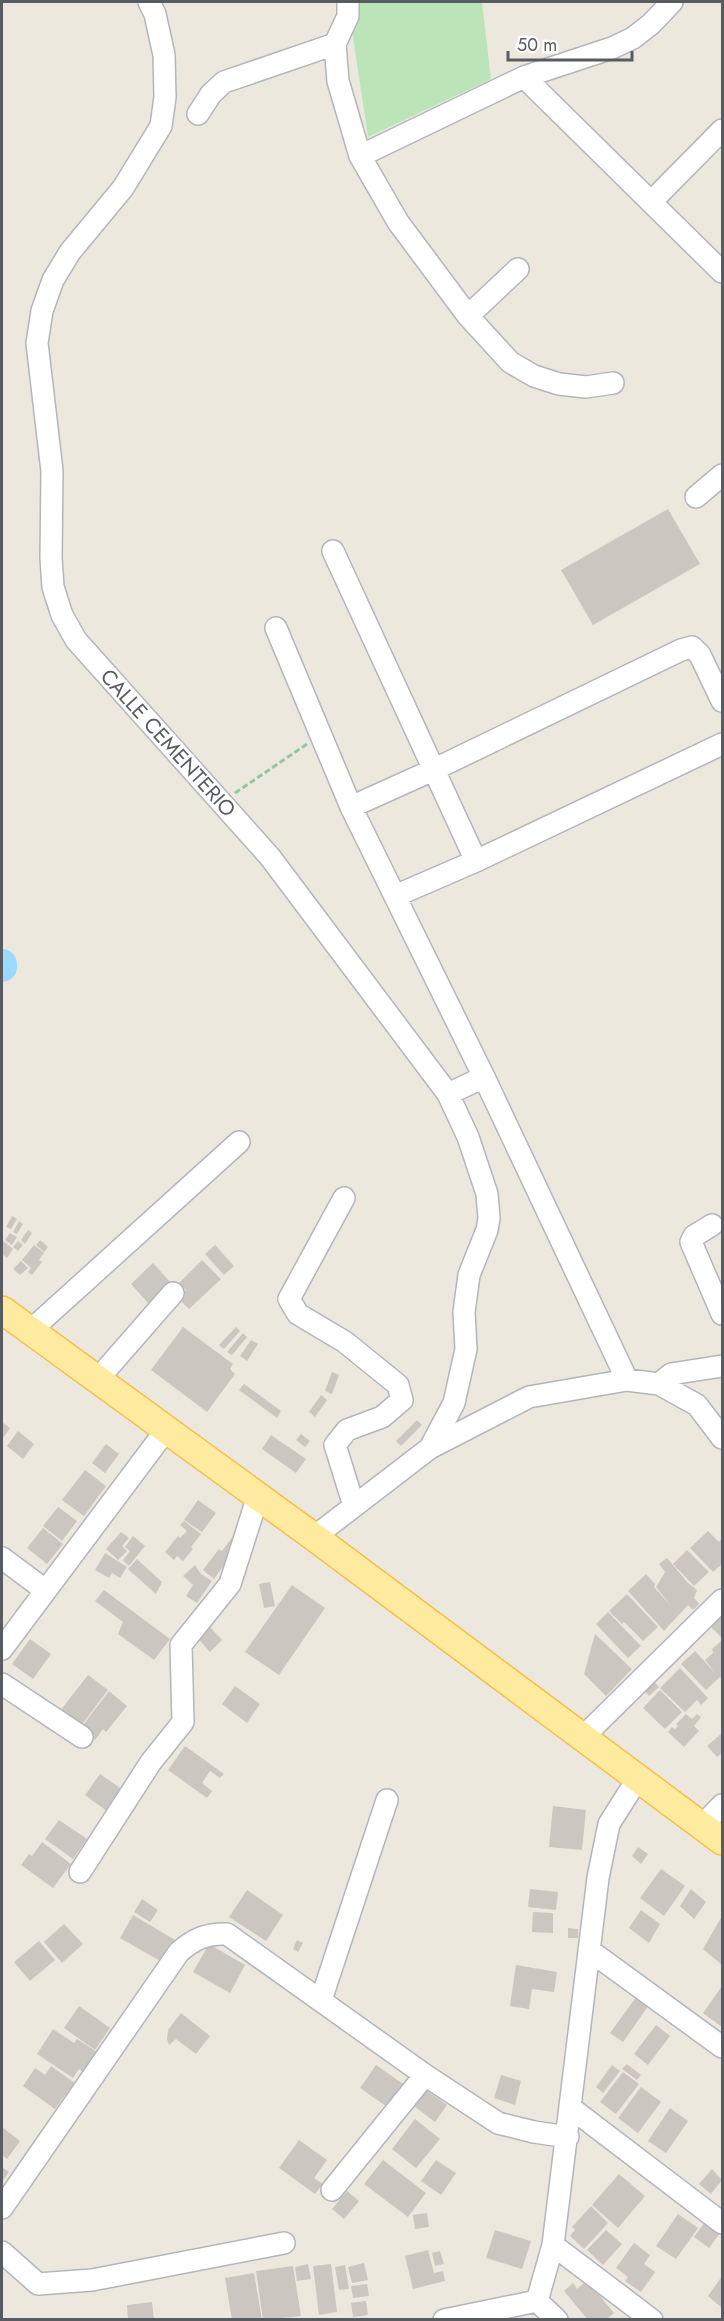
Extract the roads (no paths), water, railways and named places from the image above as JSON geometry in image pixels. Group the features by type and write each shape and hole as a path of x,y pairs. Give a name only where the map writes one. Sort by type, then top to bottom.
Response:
{"main road":[{"path":"2,1310 314,1537 712,1833"}],"street":[{"name":"CALLE CEMENTERIO","path":"148,2 154,14 164,55 165,97 161,126 123,188 70,252 53,280 42,311 37,343 52,471 54,587 62,615 76,640 270,857 448,1094 471,1147 487,1194 489,1218 487,1230 470,1275 464,1312 466,1349 454,1403 430,1448"},
{"path":"348,2 348,16 335,45 338,81 360,156 398,222 468,316 510,362 534,376 560,384 586,387 613,383"},
{"path":"360,156 524,77 612,48 633,38 651,24 672,2"},
{"path":"198,114 211,94 224,82 335,45"},
{"path":"524,77 723,272"},
{"path":"651,202 723,130"},
{"path":"468,316 518,269"},
{"path":"696,497 723,474"},
{"path":"333,551 476,861"},
{"path":"276,628 351,807 484,1077 627,1380"},
{"path":"351,807 433,770 681,650 692,647 700,655 723,701"},
{"path":"395,896 476,861 723,744"},
{"path":"448,1094 484,1077"},
{"path":"30,1331 239,1142"},
{"path":"344,1198 289,1299 298,1314 345,1342 398,1385 402,1400 382,1417 347,1431 335,1446 354,1506"},
{"path":"712,1225 694,1236 691,1242 723,1314"},
{"path":"97,1380 173,1293"},
{"path":"659,1384 671,1374 723,1366"},
{"path":"314,1537 430,1448 529,1397 627,1380 659,1384 697,1405 723,1438"},
{"path":"2,1648 166,1430"},
{"path":"80,1872 151,1762 183,1722 181,1645 231,1584 258,1496"},
{"path":"2,1558 45,1590"},
{"path":"583,1737 723,1599"},
{"path":"2,1684 82,1737"},
{"path":"537,2301 553,2245 598,1878 609,1824 638,1778"},
{"path":"321,2000 387,1800"},
{"path":"712,1833 723,1805"},
{"path":"2,2208 179,1952 206,1935 227,1934 425,2075 498,2123 568,2137"},
{"path":"589,1950 723,2047"},
{"path":"333,2190 425,2075"},
{"path":"571,2108 723,2223"},
{"path":"2,2252 38,2284 92,2280 284,2243"},
{"path":"553,2245 652,2319"},
{"path":"444,2319 537,2301"},
{"path":"537,2301 557,2319"}]}
